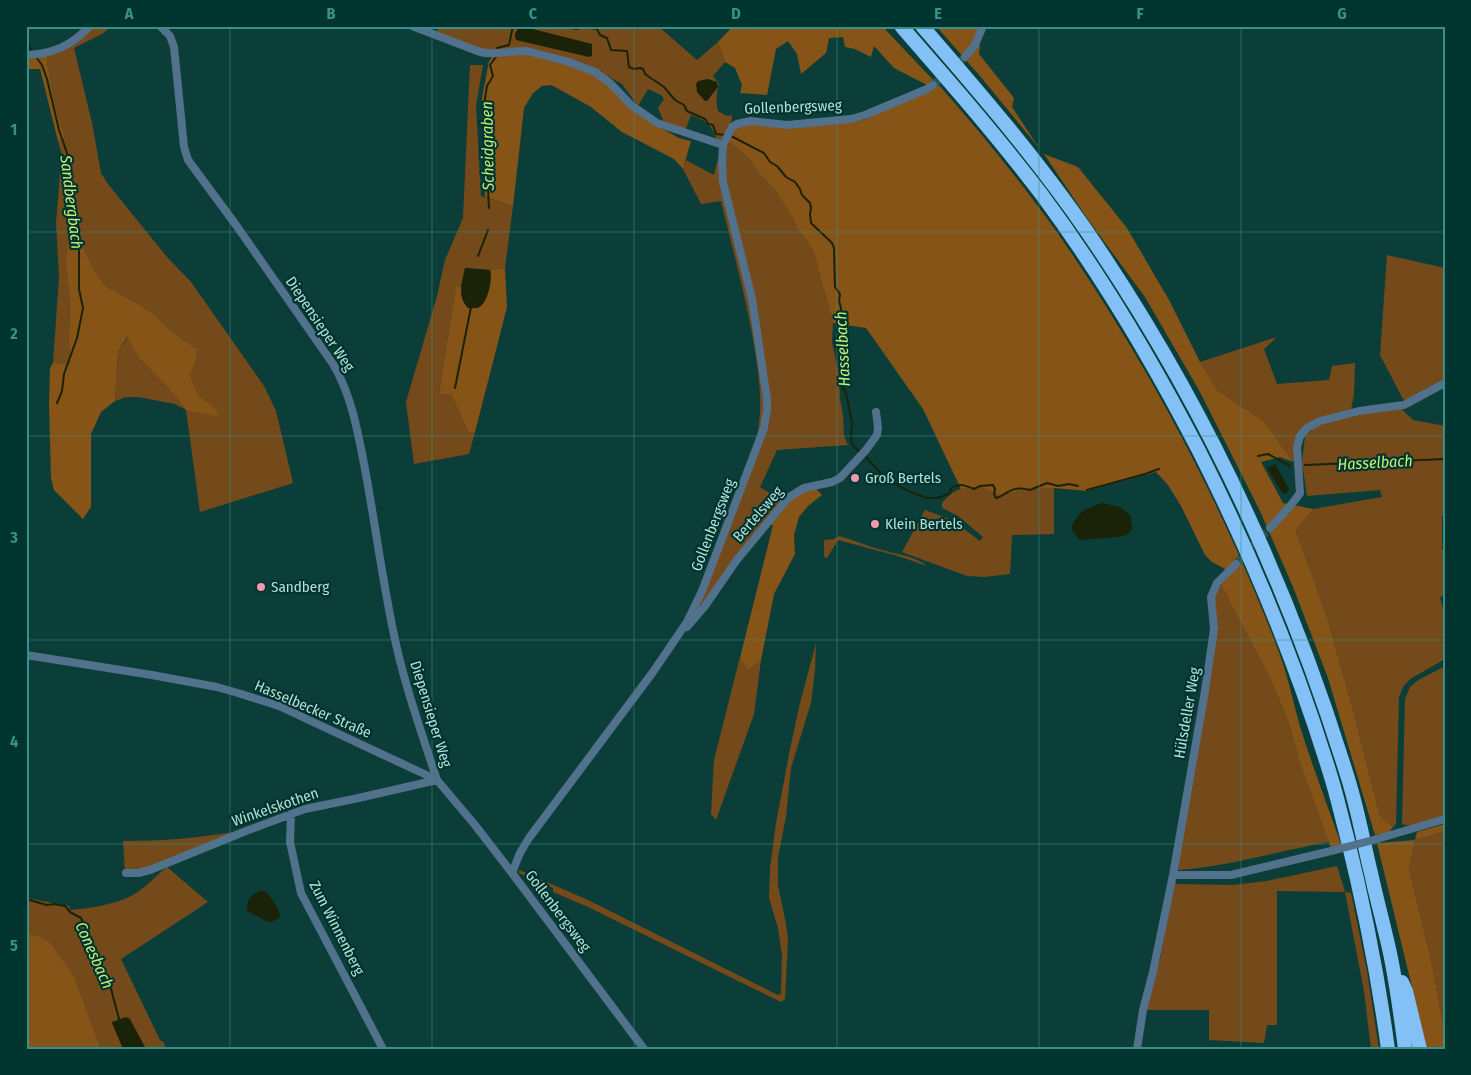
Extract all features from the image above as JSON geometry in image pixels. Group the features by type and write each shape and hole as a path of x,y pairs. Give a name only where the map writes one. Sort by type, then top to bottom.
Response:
{"highway":[{"path":"901,26 995,136 1041,195 1075,243 1112,298 1168,392 1227,507 1282,633 1302,686 1332,780 1361,891 1375,959 1388,1049"},
{"path":"922,26 1009,126 1088,233 1148,327 1206,428 1267,558 1316,681 1348,776 1391,959 1405,1049"},
{"path":"1391,959 1406,991 1420,1049"}],"street":[{"path":"28,55 48,53 64,46 90,26"},
{"name":"Diepensieper Weg","path":"160,26 170,36 174,47 184,143 188,160 333,364 344,387 353,413 358,437 400,665 437,780"},
{"path":"412,26 480,52 491,54 518,50 527,51 586,68 604,78 631,105 657,123 724,143"},
{"path":"966,57 975,45 983,26"},
{"name":"Gollenbergsweg","path":"644,1049 512,873 520,853 529,838 682,631 702,591 764,428 767,409 765,383 752,299 723,182 724,143 732,128 745,121 787,125 851,119 865,115 933,85"},
{"path":"1270,528 1300,493 1297,447 1300,436 1308,428 1327,419 1359,411 1404,404 1445,382"},
{"name":"Bertelsweg","path":"682,631 692,624 736,561 788,498 809,486 837,480 864,453 875,439 878,431 876,412"},
{"name":"Hülsdeller Weg","path":"1137,1049 1143,1010 1153,972 1172,875 1210,660 1214,629 1211,597 1217,583 1236,564"},
{"name":"Hasselbecker Straße","path":"26,655 177,679 238,693 279,706 437,780 512,873"},
{"name":"Winkelskothen","path":"126,873 150,870 305,809 437,780"},
{"name":"Zum Winnenberg","path":"291,814 290,842 301,893 383,1049"},
{"path":"1172,875 1231,875 1335,850 1445,819"}],"shaded area":[{"path":"93,26 112,26 102,34 74,48 92,123 101,173 167,257 191,282 264,386 276,411 293,483 200,512 186,410 218,411 198,395 190,379 196,361 197,349 171,331 155,315 107,287 93,267 81,240 70,297 70,364 53,363 59,277 56,223 61,152 58,141 65,138 56,109 47,61 48,55"},
{"path":"439,26 658,26 697,60 718,42 725,62 713,76 719,84 717,108 718,111 727,116 732,115 731,124 718,145 709,125 697,117 691,115 685,131 664,122 658,108 664,99 661,95 648,89 638,106 622,84 586,64 508,49 481,51 436,32"},
{"path":"733,26 882,26 934,81 927,85 894,68 874,46 871,57 855,49 845,47 843,37 829,38 826,53 801,74 797,54 788,41 776,49 767,95 740,93 742,85 735,68 725,62 718,42"},
{"path":"936,26 975,26 979,31 973,40 980,45 979,54 1014,98 1012,107 1039,148 980,76"},
{"path":"525,27 592,44 592,56 589,57 516,40 515,35 519,28"},
{"path":"26,50 41,55 48,55 47,62 56,109 65,138 58,141 40,69 26,69"},
{"path":"526,53 581,69 601,79 654,124 679,138 691,141 683,169 674,159 622,132 591,107 551,85 542,86 533,93 524,108 513,206 485,197 482,98 489,61 493,56"},
{"path":"470,65 483,65 476,106 481,196 513,206 505,268 490,270 465,268 461,288 456,285 439,394 451,394 468,432 475,432 469,454 414,464 406,402 437,296 445,260 463,218"},
{"path":"708,79 717,82 718,87 705,101 697,92 696,84 698,81"},
{"path":"938,84 1001,159 1061,238 1120,329 1174,423 1223,520 1270,630 1286,673 1303,736 1342,847 1331,848 1301,766 1287,718 1270,678 1221,585 1237,566 1227,570 1212,562 1205,555 1181,506 1168,485 1156,472 1087,491 1036,488 999,495 981,487 961,489 923,409 866,328 833,323 813,250 796,227 794,220 774,189 756,170 752,162 727,141 737,127 749,124 854,122 866,119"},
{"path":"727,141 752,162 756,170 774,189 794,220 796,227 813,250 833,323 832,342 839,374 844,436 848,445 777,450 760,487 783,501 747,544 690,621 767,416 755,302 725,179"},
{"path":"1044,154 1078,167 1127,228 1169,300 1200,362 1218,391 1264,421 1293,462 1280,457 1261,462 1283,503 1313,509 1296,531 1327,617 1380,816 1393,827 1388,833 1375,835 1328,678 1293,587 1260,511 1200,392 1145,297 1089,221"},
{"path":"686,160 714,175 717,162 720,161 750,298 764,401 762,429 756,442 760,416 759,378 750,322 734,253 721,201 701,204 683,169"},
{"path":"70,233 81,240 93,267 107,287 155,315 171,331 197,349 196,361 190,375 191,379 198,395 218,411 217,416 186,410 173,393 140,359 127,337 118,352 115,401 101,412 91,434 91,507 83,519 54,490 51,478 50,368 53,363 70,364 70,297 66,261"},
{"path":"1387,255 1445,268 1445,379 1404,401 1380,355"},
{"path":"465,268 490,270 491,279 488,294 484,303 478,308 468,308 462,299 461,289"},
{"path":"505,268 507,307 475,432 468,432 451,394 439,394 456,285 461,288 462,298 468,308 478,308 491,273 490,270"},
{"path":"128,337 140,359 173,393 186,410 175,404 138,397 126,397 115,401 118,352"},
{"path":"1277,337 1264,349 1277,384 1329,380 1332,366 1355,363 1354,394 1351,410 1309,423 1293,462 1264,421 1218,391 1200,362"},
{"path":"1399,407 1413,420 1445,426 1445,513 1442,516 1442,548 1445,552 1445,594 1440,598 1445,616 1445,659 1410,679 1403,687 1399,697 1396,824 1393,827 1380,816 1327,617 1296,531 1313,509 1382,497 1380,490 1307,496 1302,462 1305,436 1316,426 1362,413"},
{"path":"1275,464 1289,489 1285,494 1282,493 1267,468"},
{"path":"814,487 822,495 808,506 799,517 794,535 795,554 774,594 761,660 748,670 740,658 773,525 768,525 796,495"},
{"path":"981,487 999,495 1036,488 1054,488 1054,534 1012,535 1010,574 984,577 967,576 902,552 925,510 952,520 980,541 983,537 958,516 942,508 942,503 955,491"},
{"path":"1102,503 1120,507 1131,516 1132,529 1127,535 1118,537 1079,540 1071,529 1076,518 1086,509"},
{"path":"839,536 911,558 927,566 838,540 827,558 824,557 824,540 834,539"},
{"path":"1221,585 1270,678 1287,718 1301,766 1329,842 1235,862 1179,870 1177,864 1196,762 1214,602 1216,589"},
{"path":"816,643 811,703 791,768 786,817 778,857 778,885 788,939 785,999 781,1002 588,907 553,892 553,888 519,873 519,870 588,900 778,995 781,994 782,955 778,928 769,898 770,868 776,823 790,749"},
{"path":"740,657 748,670 761,660 754,714 716,820 711,814 714,760"},
{"path":"1445,666 1445,816 1411,826 1402,824 1405,699 1410,687 1417,681"},
{"path":"1445,824 1445,831 1415,840 1417,832"},
{"path":"239,831 168,863 125,872 123,841 181,839"},
{"path":"1445,831 1445,1035 1431,960 1409,869 1415,840"},
{"path":"1415,840 1409,869 1431,960 1445,1034 1445,1049 1427,1049 1377,843"},
{"path":"1337,866 1345,892 1277,891 1277,1025 1267,1025 1264,1043 1209,1040 1209,1010 1146,1010 1161,955 1174,884 1233,885 1267,881"},
{"path":"167,867 208,902 121,959 166,1049 101,1049 74,976 49,941 35,935 26,935 26,898 69,906 70,910 102,906 133,895"},
{"path":"260,891 267,892 278,910 280,917 272,922 266,921 247,911 247,904 250,898"},
{"path":"1345,892 1351,893 1367,971 1379,1049 1371,1049 1364,991"},
{"path":"26,935 35,935 49,941 74,976 101,1049 26,1049"},
{"path":"126,1017 130,1019 146,1049 123,1049 112,1022"}],"waterway":[{"name":"Scheidgraben","path":"497,48 509,45 513,26"},
{"name":"Hasselbach","path":"567,26 576,29 583,27 597,29 600,35 607,38 611,50 627,51 629,67 643,69 645,74 652,79"},
{"name":"Sandbergbach","path":"26,35 31,51"},
{"name":"Sandbergbach","path":"36,57 42,65 47,79 59,130 67,153 74,213 79,228 79,289 83,308 77,338 64,374 62,391 57,403"},
{"name":"Scheidgraben","path":"489,208 486,152 488,135 484,105 487,86 493,76 490,65 496,57"},
{"name":"Hasselbach","path":"654,80 664,87 675,100 684,105 687,111 713,125 716,134 726,135"},
{"name":"Hasselbach","path":"731,136 764,153 770,162 777,166 786,177 795,182 802,195 810,203 811,223 832,243 834,248 835,287 840,294 839,301 842,315 841,348 845,369 842,385 847,397 852,423 851,439 853,446 860,452"},
{"name":"Scheidgraben","path":"478,256 488,230"},
{"name":"Scheidgraben","path":"455,388 471,307"},
{"name":"Hasselbach","path":"1258,456 1268,454 1290,466"},
{"name":"Hasselbach","path":"864,455 886,479 908,491 927,498 938,498 950,493 951,488 954,486 960,485 974,489 980,486 993,485 996,498 1013,490 1030,490 1047,483 1058,486 1069,484 1078,486"},
{"name":"Hasselbach","path":"1305,465 1445,459"},
{"name":"Hasselbach","path":"1087,490 1159,469"},
{"name":"Conesbach","path":"26,899 47,905 65,906 70,912 81,918 88,941 102,969 102,977 105,983 110,985 119,1019"}],"tunnel":[{"path":"933,85 965,57"},
{"path":"1236,564 1270,528"}],"place":[{"name":"Groß Bertels","path":"855,478"},
{"name":"Klein Bertels","path":"875,524"},
{"name":"Sandberg","path":"261,587"}]}
